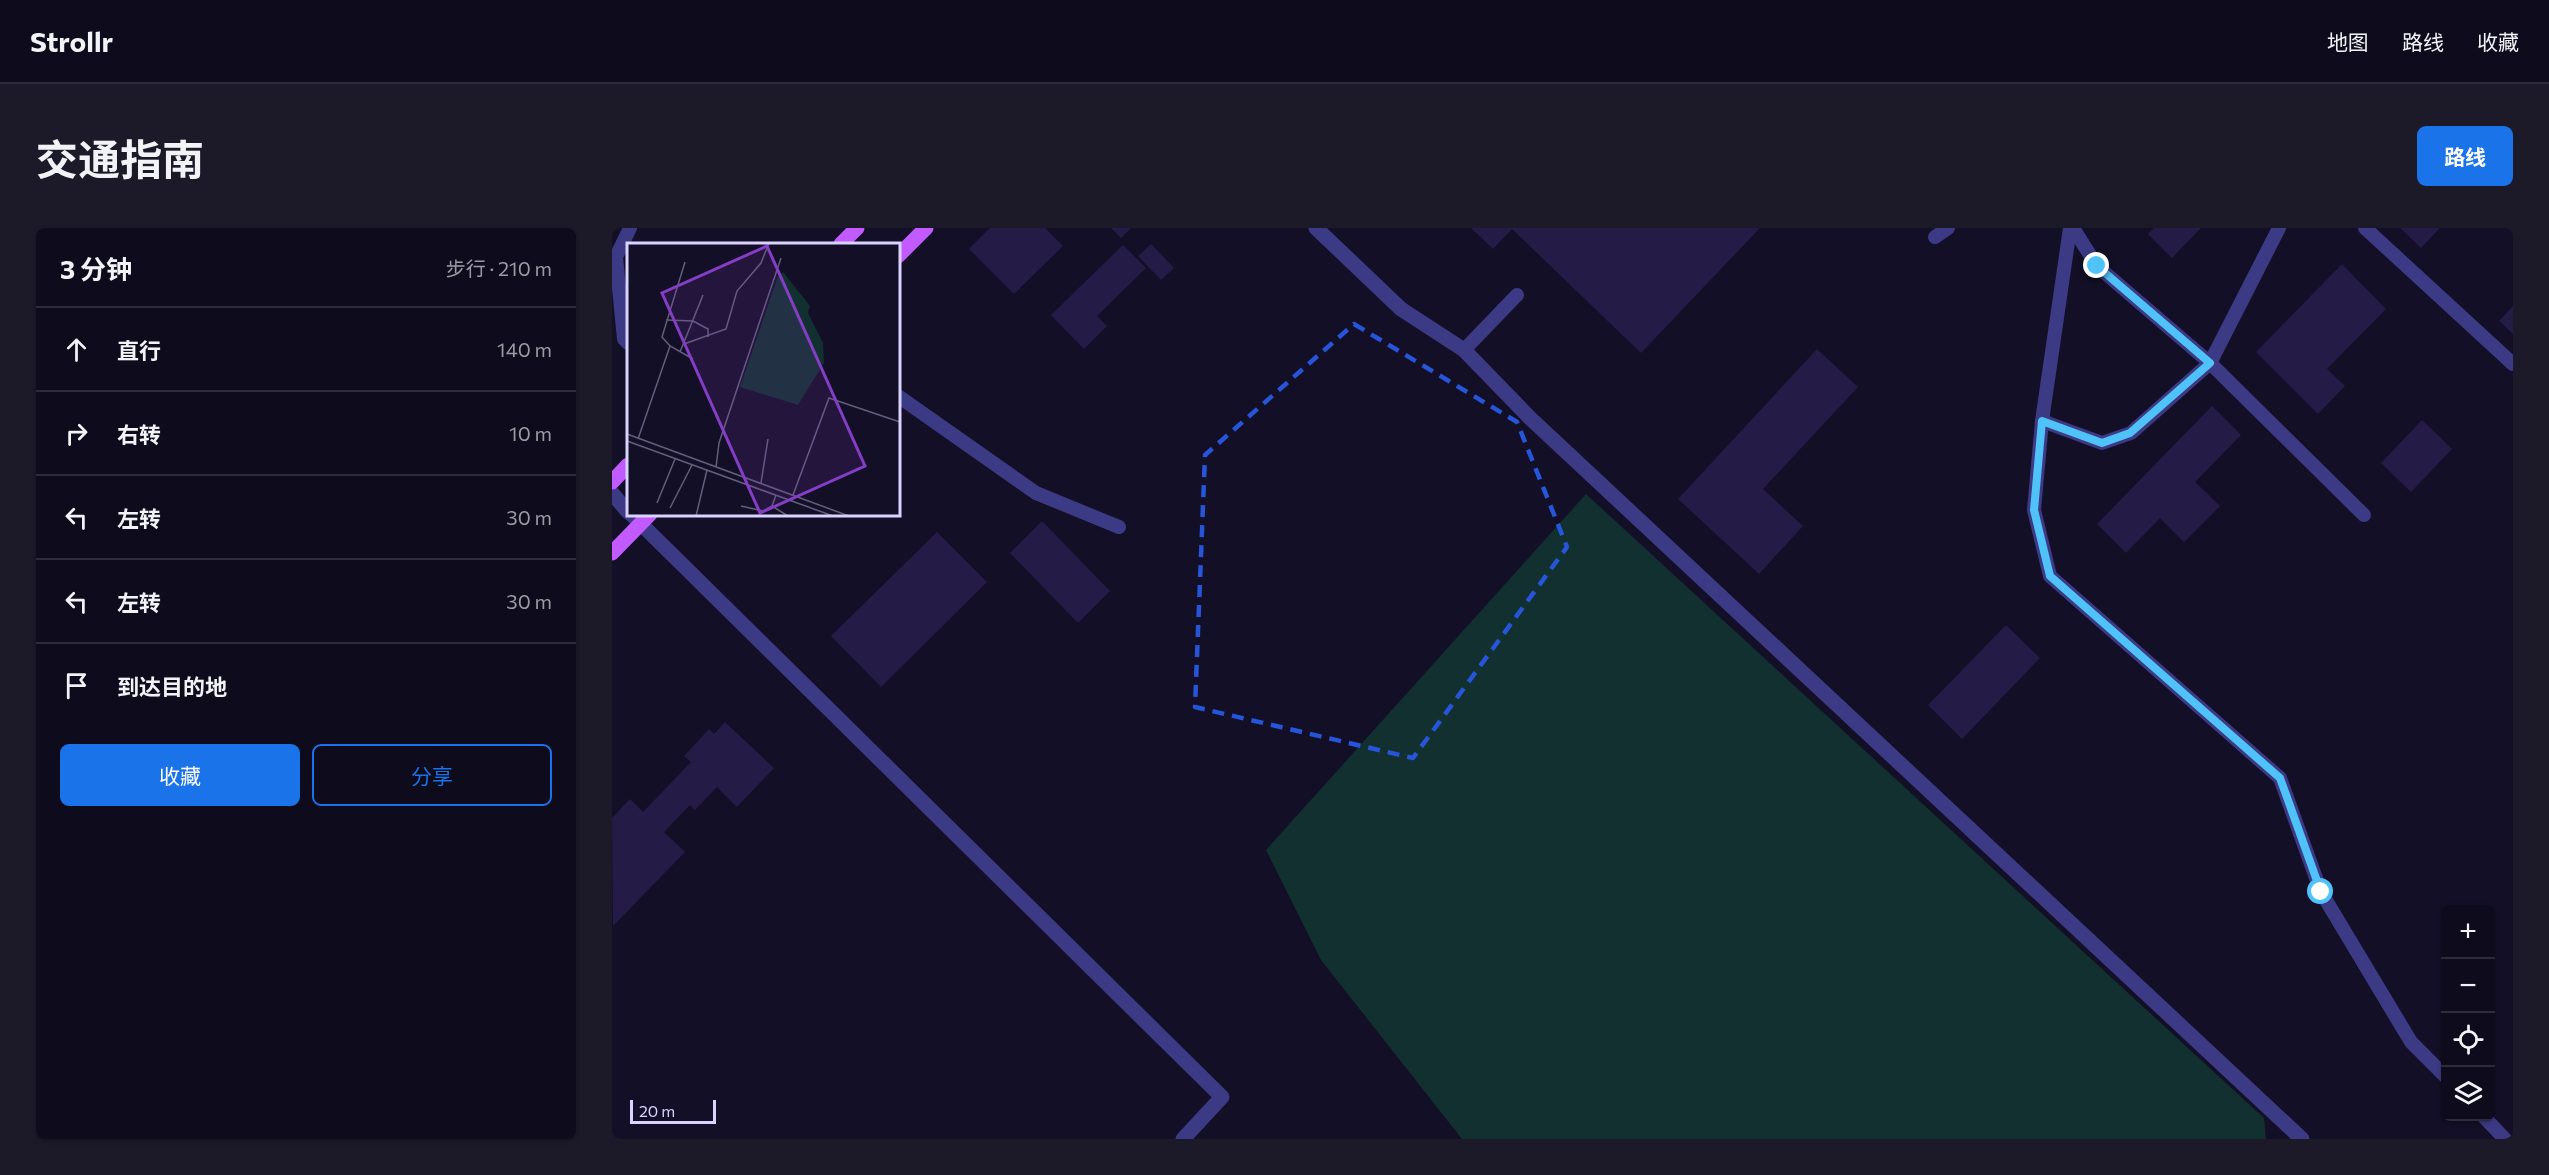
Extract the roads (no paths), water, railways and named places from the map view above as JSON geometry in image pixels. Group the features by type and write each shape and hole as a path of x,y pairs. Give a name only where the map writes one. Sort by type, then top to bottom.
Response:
{"main road":[{"path":"842,243 857,228"},
{"path":"900,254 926,228"},
{"path":"612,482 627,466"},
{"path":"612,554 637,516"}],"street":[{"path":"1316,228 1401,309 1464,350 1539,426 2302,1139"},
{"path":"612,494 627,507"},
{"path":"637,516 1222,1097 1182,1139"}],"lane":[{"path":"612,347 626,341 616,257 630,228"},
{"path":"1935,237 1948,228"},
{"path":"2072,228 2097,266 2210,363 2364,515"},
{"path":"2072,228 2042,421 2034,510 2050,576 2280,778 2321,892 2411,1042 2441,1073"},
{"path":"2042,421 2102,443 2130,433 2210,363 2279,228"},
{"path":"2365,228 2513,364"},
{"path":"1464,350 1517,295"},
{"path":"900,397 1036,493 1119,527"},
{"path":"2488,1121 2505,1139"}]}
